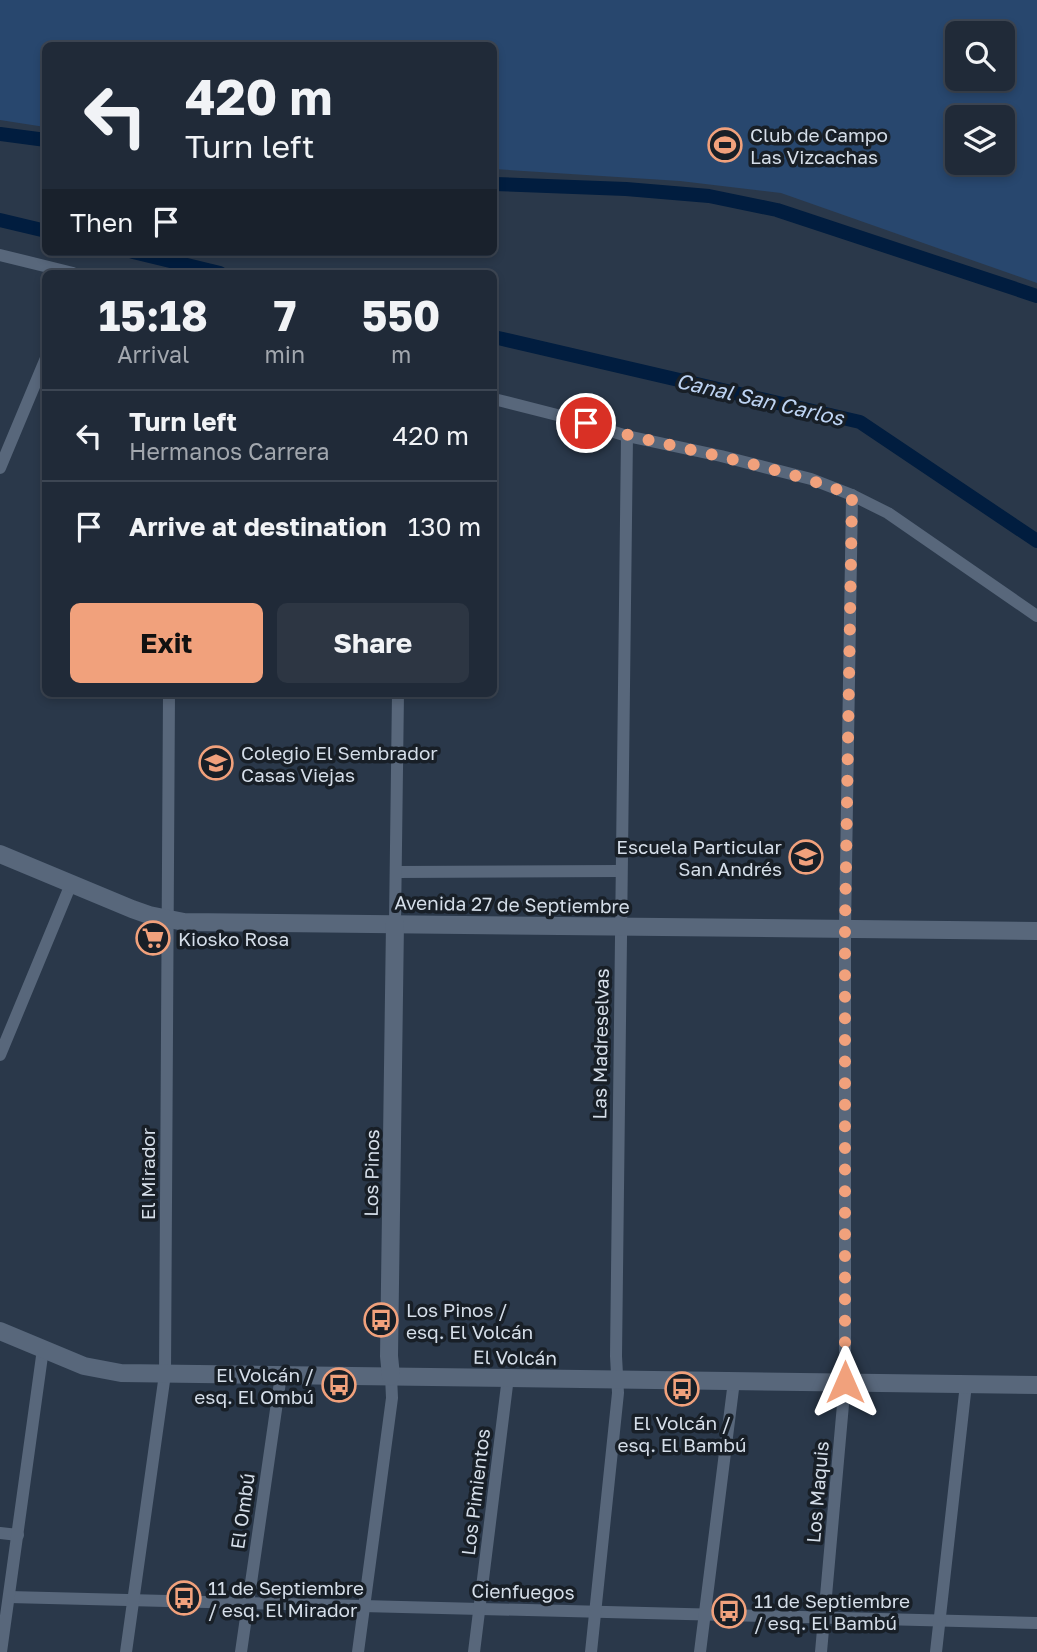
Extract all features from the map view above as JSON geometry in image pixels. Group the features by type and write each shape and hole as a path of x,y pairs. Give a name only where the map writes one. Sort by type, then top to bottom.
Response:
{"street":[{"path":"0,255 62,270"},
{"path":"0,468 42,368"},
{"path":"497,400 626,436 811,479 852,495 888,513 1037,616"},
{"name":"Las Madreselvas","path":"591,1652 617,1405 626,436"},
{"name":"Los Maquis","path":"821,1652 845,1382 845,928 852,495"},
{"name":"El Mirador","path":"127,1652 165,1374 169,697"},
{"name":"Los Pinos","path":"358,1652 392,1398 389,1356 398,697"},
{"name":"Avenida 27 de Septiembre","path":"0,854 132,909 167,919 200,923 1037,931"},
{"path":"396,872 620,872"},
{"path":"0,1055 71,884"},
{"name":"El Volcán","path":"0,1331 97,1369 121,1373 1037,1385"},
{"path":"1,1652 43,1349"},
{"name":"El Ombú","path":"241,1652 281,1376"},
{"name":"Los Pimientos","path":"474,1652 508,1377"},
{"path":"700,1652 734,1381"},
{"path":"936,1652 966,1384"},
{"path":"0,1533 18,1535"},
{"name":"Cienfuegos","path":"9,1597 1037,1623"}],"shaded area":[{"name":"Club de Campo Las Vizcachas","path":"0,0 1037,0 1037,283 781,193 680,181 497,169 497,42 42,42 42,127 0,120"}],"waterway":[{"path":"0,134 42,139"},
{"path":"497,184 626,189 709,196 777,210 1037,296"},
{"name":"Canal San Carlos","path":"0,220 42,230"},
{"name":"Canal San Carlos","path":"150,256 208,270"},
{"name":"Canal San Carlos","path":"497,338 860,422 1037,541"}],"place":[{"name":"Club de Campo Las Vizcachas","path":"725,145"},
{"name":"Colegio El Sembrador Casas Viejas","path":"216,763"},
{"name":"Escuela Particular San Andrés","path":"806,857"},
{"name":"Kiosko Rosa","path":"153,938"},
{"name":"Los Pinos / esq. El Volcán","path":"381,1320"},
{"name":"El Volcán / esq. El Ombú","path":"339,1385"},
{"name":"El Volcán / esq. El Bambú","path":"682,1389"},
{"name":"11 de Septiembre / esq. El Mirador","path":"184,1598"},
{"name":"11 de Septiembre / esq. El Bambú","path":"729,1611"}],"route":[{"path":"586,423 626,436 811,479 852,495 845,928 845,1382"}]}
